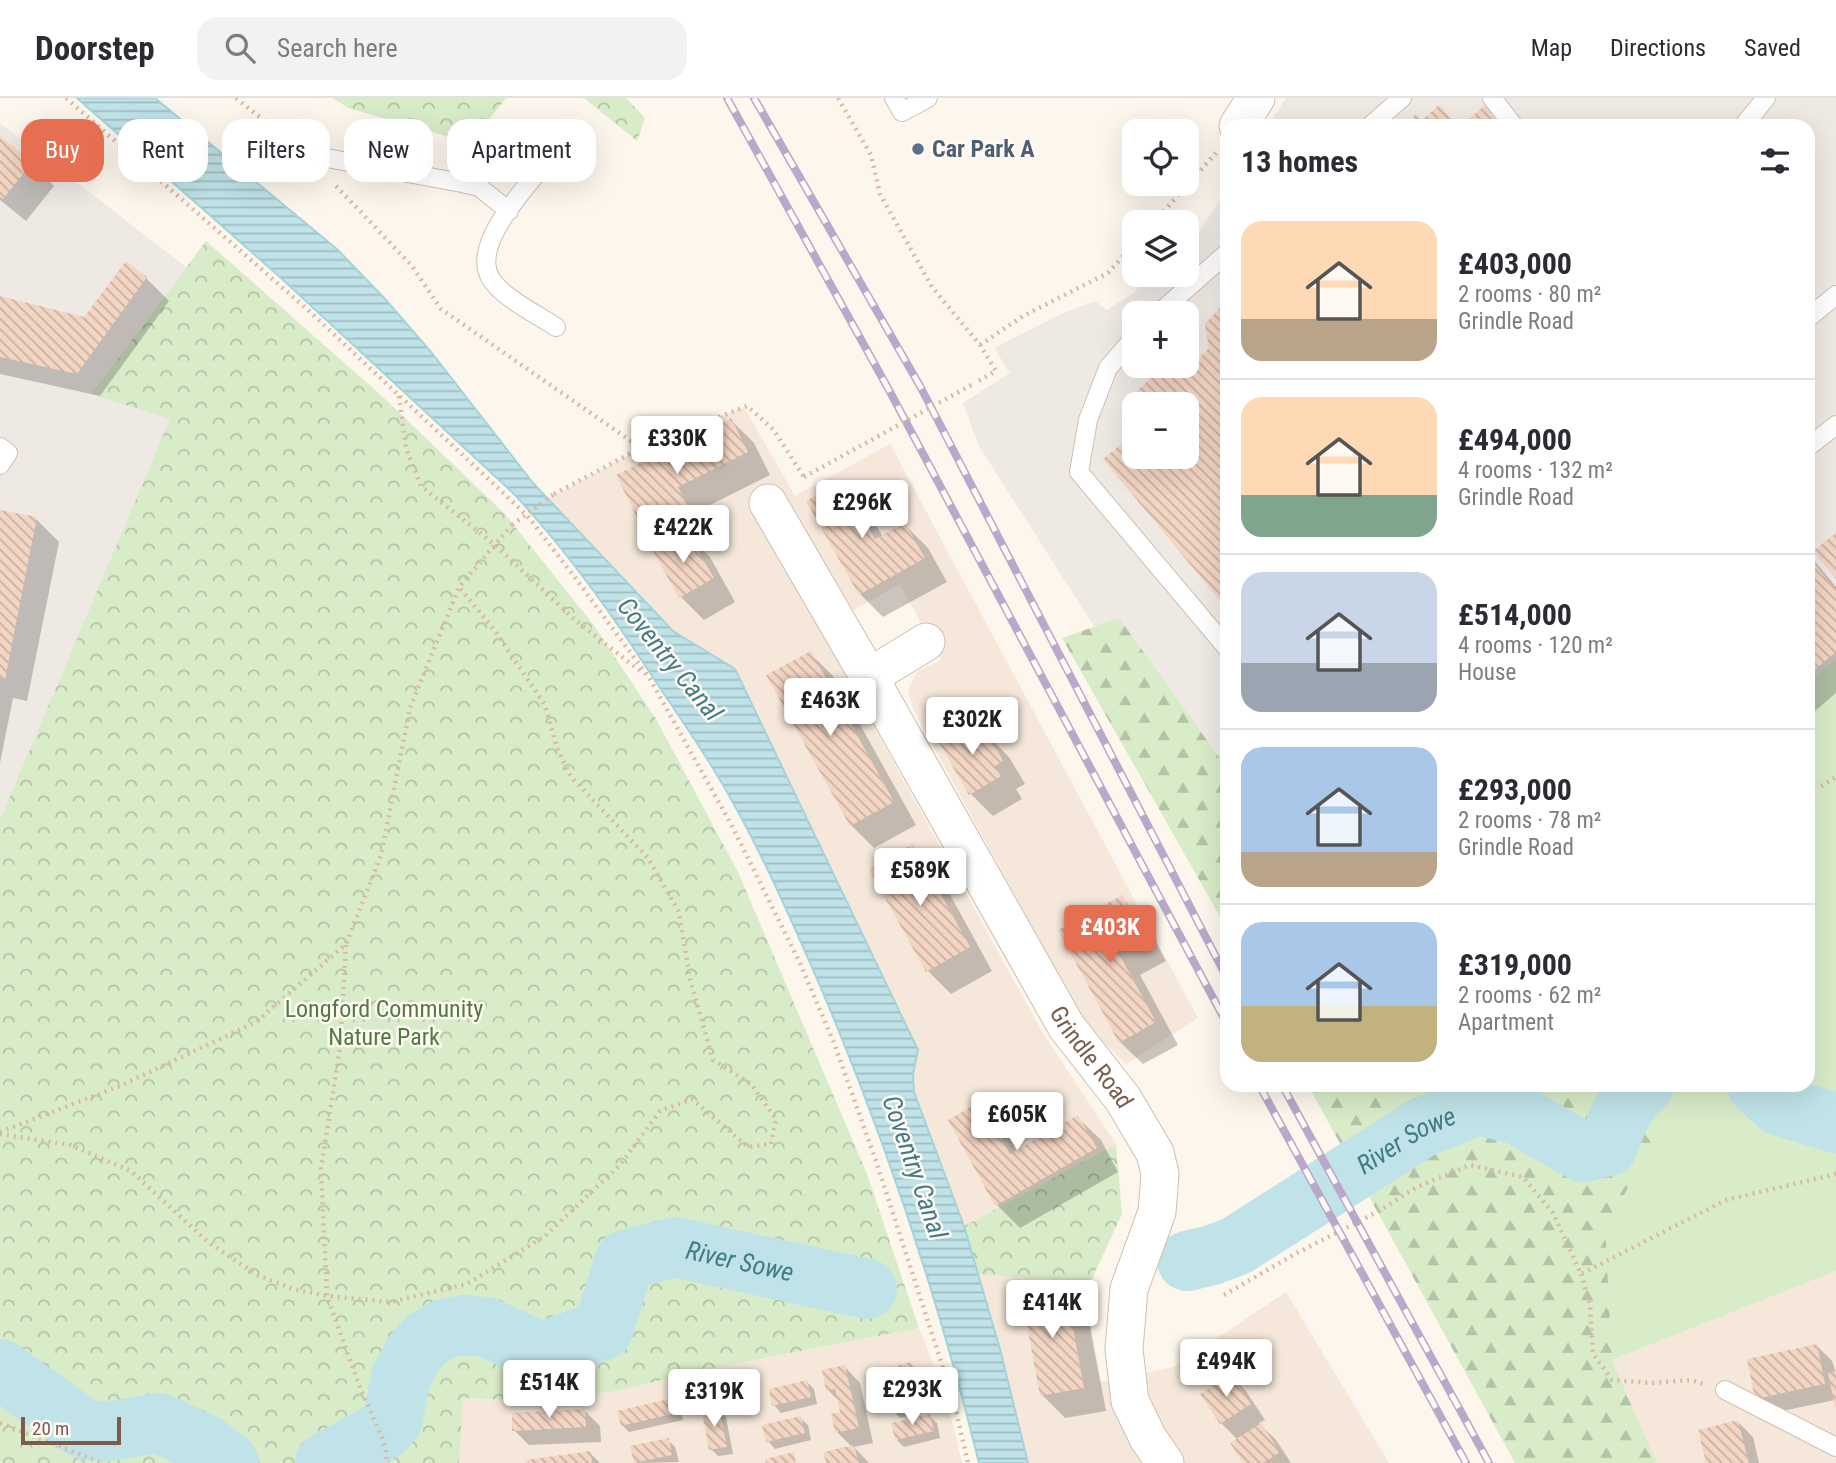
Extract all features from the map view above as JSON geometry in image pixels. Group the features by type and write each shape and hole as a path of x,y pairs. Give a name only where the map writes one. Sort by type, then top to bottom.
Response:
{"street":[{"path":"1242,119 1256,98"},
{"name":"Grindle Road","path":"768,503 1066,1026 1123,1099 1155,1153 1160,1174 1157,1212 1129,1289 1124,1349 1130,1401 1148,1438 1165,1463"},
{"path":"869,677 926,642"}],"lane":[{"path":"894,98 902,112 928,98"},
{"path":"1378,119 1402,98"},
{"path":"1492,98 1508,119"},
{"path":"1749,119 1766,98"},
{"path":"330,159 479,187 509,211"},
{"path":"531,182 489,241 485,259 491,278 504,293 556,327"},
{"path":"1173,301 1220,259"},
{"path":"1815,312 1836,295"},
{"path":"1122,352 1108,368 1088,420 1079,472 1220,640"},
{"path":"1815,442 1836,425"},
{"path":"0,447 8,453 0,465"},
{"path":"1724,1390 1836,1447"}],"path":[{"path":"66,98 308,310 530,519 650,679 731,824 799,961 834,1043 926,1309 954,1402 968,1463"},
{"path":"236,98 262,119"},
{"path":"386,1463 387,1454 382,1438 359,1385 327,1296 321,1169 340,1048 346,944 381,855 410,708 459,587 512,525 554,494 641,448 747,406 773,429 804,477 996,372 980,345 932,287 880,194 871,155 838,98"},
{"path":"1165,210 1220,148"},
{"path":"330,180 412,266 441,309 641,448"},
{"path":"980,345 1023,316 1108,273 1122,257"},
{"path":"399,397 405,448 421,486 495,544 575,620 650,679"},
{"path":"0,1133 70,1145 131,1171 208,1242 257,1275 293,1289 327,1296 390,1302 467,1284 545,1236 620,1165 660,1111 692,1099 748,1147 771,1144 776,1119 751,1084 713,1059 691,979 679,912 648,858 571,777 557,748 545,705 495,631 459,587"},
{"path":"1821,786 1836,777"},
{"path":"0,1133 120,1086 256,1022 346,944"},
{"path":"1224,1295 1295,1254 1377,1212 1417,1187 1470,1165 1523,1177 1553,1213 1581,1274 1590,1304 1593,1354 1612,1380 1651,1383 1691,1380 1724,1390"},
{"path":"1581,1274 1726,1200 1836,1174"},
{"path":"0,1423 102,1463"}],"shaded area":[{"path":"1286,98 1836,98 1836,660 1815,676 1815,119 1272,119"},
{"path":"0,123 21,139 21,182 76,182 186,267 92,393 171,418 0,821"},
{"path":"1220,200 1220,824 979,446 963,403 1010,373 994,348 1059,315 1095,301 1107,310 1135,292 1138,287 1199,287 1199,232"},
{"path":"744,407 795,496 890,444 1198,1018 1126,1064 1086,1026 913,709 908,690 917,672 941,660 900,584 820,629 1043,1033 1116,1144 964,1226 914,1092 913,1074 918,1050 766,736 694,645 673,631 548,499 641,448"},
{"path":"1836,1271 1836,1463 1657,1463 1612,1360"},
{"path":"978,1274 1090,1283 1091,1339 1100,1382 1174,1367 1286,1292 1389,1463 1028,1463"},
{"path":"919,1328 946,1396 962,1463 459,1463 462,1398 509,1400 612,1392 703,1370"}],"green space":[{"path":"333,98 506,98 489,119 447,119 447,136 433,132 433,119 386,119 348,108"},
{"path":"584,98 626,98 645,118 637,141"},
{"name":"Longford Community Nature Park","path":"206,241 383,397 505,514 593,624 656,719 738,872 867,1174 919,1328 703,1370 612,1392 509,1400 463,1398 459,1463 0,1463 0,820 170,419 91,394"},
{"path":"1119,618 1220,758 1220,917 1062,638"},
{"path":"1836,660 1836,1271 1612,1360 1342,1092 1815,1092 1815,676"},
{"path":"1312,1092 1608,1092 1653,1144 1605,1228 1612,1360 1657,1463 1515,1463"},
{"path":"1116,1144 1122,1214 1090,1283 978,1274 964,1226"}],"water":[{"path":"77,98 155,98 180,119 118,119 118,134 104,119"},
{"name":"Coventry Canal","path":"208,142 222,154 222,182 256,182 338,250 431,352 533,483 673,631 735,669 918,1050 913,1074 914,1092 964,1226 1000,1349 1028,1463 979,1463 928,1280 887,1158 842,1039 770,874 729,795 699,747 587,582 532,514 512,492 281,278 172,182 208,182"}],"building":[{"path":"1439,105 1452,119 1423,119"},
{"path":"1485,105 1497,119 1469,119"},
{"path":"0,136 21,153 21,177 3,199 0,197"},
{"path":"126,261 147,277 77,374 0,357 0,296 84,317"},
{"path":"1220,308 1220,601 1103,459 1122,444 1122,469 1199,469 1199,392 1136,392 1151,378 1199,378 1199,358 1209,348 1205,324"},
{"path":"731,418 748,452 678,487 693,517 648,540 616,475"},
{"path":"843,481 875,539 905,523 925,558 859,595 806,501"},
{"path":"0,510 37,517 5,679 0,678"},
{"path":"687,532 714,578 679,598 653,551"},
{"path":"1836,533 1836,579 1815,553 1815,549"},
{"path":"1815,564 1836,590 1836,652 1815,669"},
{"path":"811,651 894,802 850,826 766,675"},
{"path":"969,722 977,738 987,732 1003,761 995,766 1001,776 969,795 938,741"},
{"path":"913,844 970,947 926,972 869,869"},
{"path":"1122,895 1145,937 1118,952 1156,1022 1119,1043 1058,930"},
{"path":"981,1101 1010,1154 1078,1115 1097,1148 995,1206 948,1120"},
{"path":"1065,1284 1084,1388 1040,1396 1021,1292"},
{"path":"1817,1344 1825,1384 1755,1399 1747,1359"},
{"path":"911,1362 920,1395 883,1404 875,1372"},
{"path":"845,1365 859,1428 835,1433 831,1414 840,1412 835,1389 826,1391 822,1370"},
{"path":"1836,1371 1836,1406 1835,1407 1828,1373"},
{"path":"1231,1374 1251,1404 1220,1424 1200,1394"},
{"path":"807,1380 811,1397 772,1406 769,1389"},
{"path":"673,1398 676,1413 621,1426 617,1411"},
{"path":"719,1408 727,1447 709,1450 702,1411"},
{"path":"585,1409 586,1427 512,1431 512,1413"},
{"path":"930,1414 934,1431 895,1440 891,1423"},
{"path":"801,1416 805,1433 766,1442 762,1425"},
{"path":"1738,1420 1749,1463 1706,1463 1698,1430"},
{"path":"1261,1423 1280,1452 1263,1463 1243,1463 1230,1443"},
{"path":"669,1438 672,1455 634,1463 630,1446"},
{"path":"854,1445 859,1463 826,1463 823,1452"},
{"path":"591,1451 592,1463 526,1463 526,1460"},
{"path":"794,1452 796,1463 766,1463 765,1459"}],"waterway":[{"name":"River Sowe","path":"1187,1261 1236,1246 1421,1128 1478,1105 1518,1115 1583,1152 1608,1146 1622,1113 1637,1092"},
{"name":"River Sowe","path":"1765,1092 1780,1106 1836,1123"},
{"name":"River Sowe","path":"325,1463 385,1429 393,1419 401,1377 414,1353 427,1339 444,1329 463,1325 486,1327 536,1350 551,1349 603,1330 625,1260 675,1247 867,1289"},
{"name":"River Sowe","path":"0,1369 84,1429 104,1432 159,1423 206,1445 229,1463"}],"railway":[{"path":"727,98 889,390 1220,1011"},
{"path":"754,98 920,386 1220,965"},
{"path":"1263,1092 1466,1463"},
{"path":"1286,1092 1489,1463"}],"place":[{"name":"Car Park A","path":"918,149"}]}
